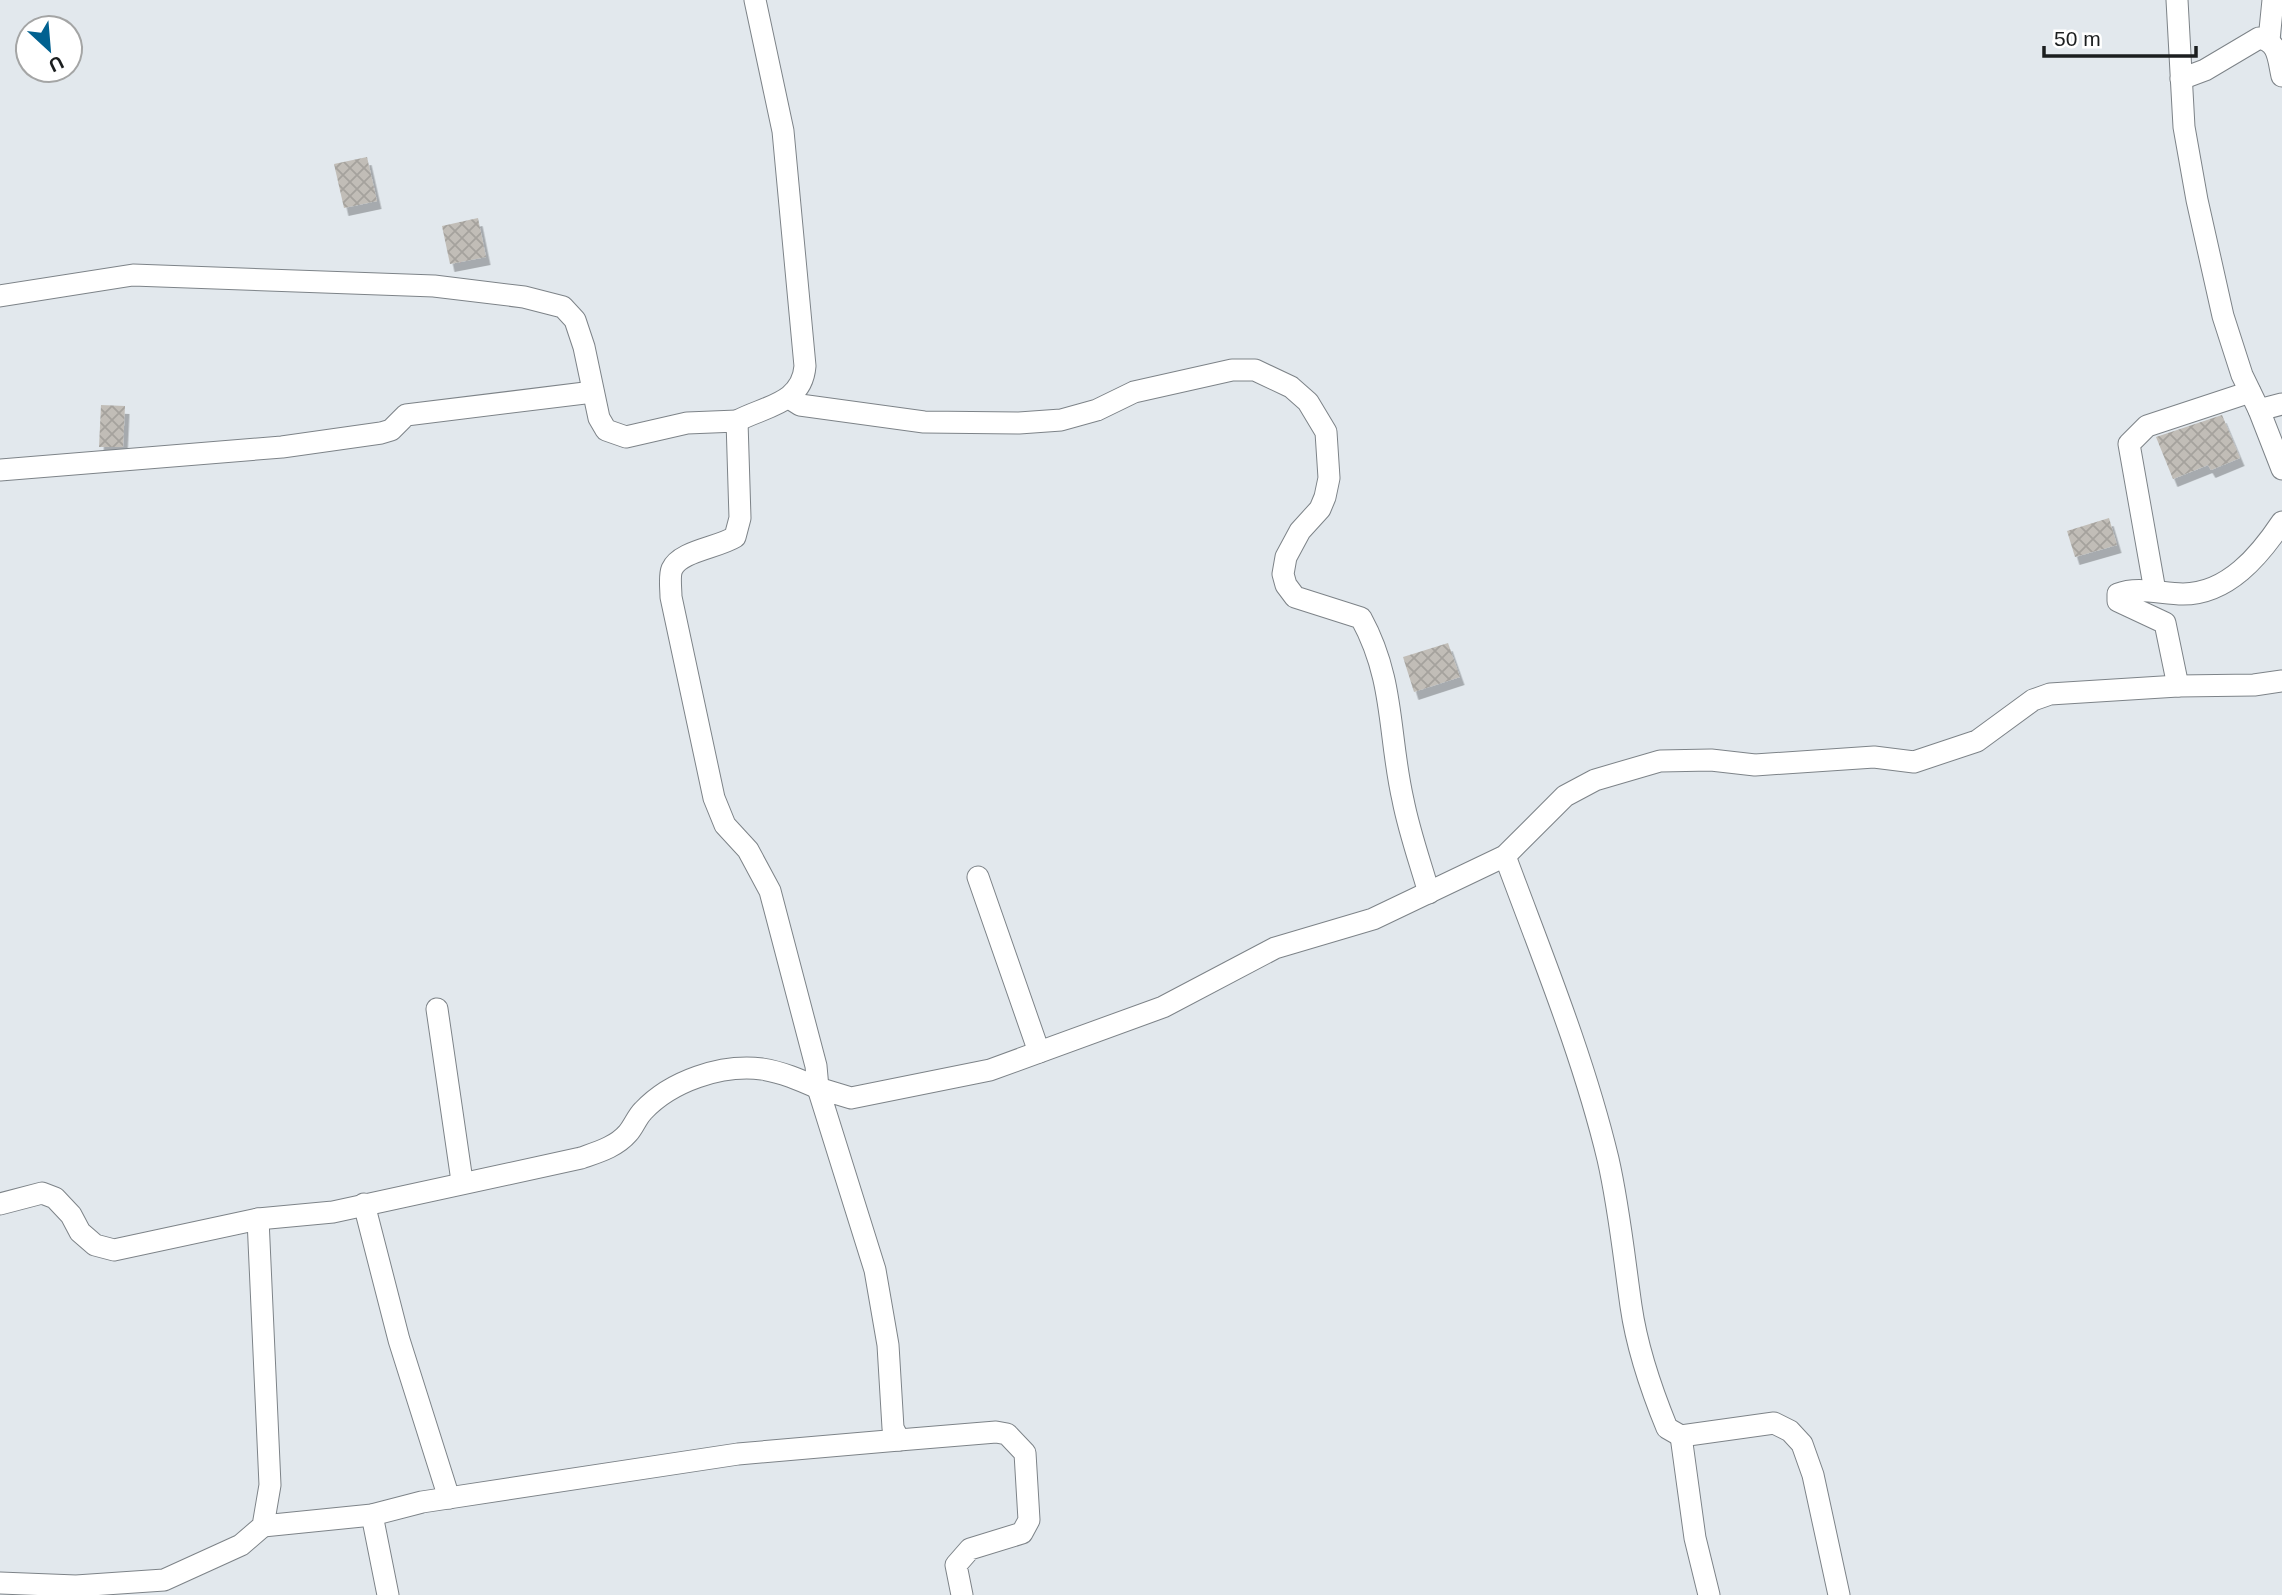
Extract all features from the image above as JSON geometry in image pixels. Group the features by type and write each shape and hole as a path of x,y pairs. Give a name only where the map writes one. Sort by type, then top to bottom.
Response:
{"street":[{"path":"0,296 133,275 434,286 524,297 563,307 575,320 599,418 606,430 626,437 687,423 737,421 789,398 804,380 805,366 783,131 755,0"},
{"path":"2177,0 2184,127 2223,316 2282,469"},
{"path":"2269,40 2273,0"},
{"path":"2181,79 2205,70 2259,38 2269,40 2276,47 2281,64"},
{"path":"789,398 800,405 924,422 1019,423 1061,420 1097,410 1134,392 1232,370 1255,370 1291,387 1318,415 1326,432 1329,478 1320,509 1300,531 1286,556 1286,585 1295,597 1361,618 1376,645 1395,736 1402,798 1429,893"},
{"path":"0,470 282,447 381,433 391,430 406,415 593,393"},
{"path":"2155,591 2129,444 2147,426 2255,401 2282,404"},
{"path":"737,421 740,518 735,537 719,547 693,552 680,559 671,569 671,597 715,798 725,825 748,849 770,891 816,1066 818,1088 875,1270 888,1345 893,1428 899,1440"},
{"path":"2178,686 2165,623 2153,615 2127,606 2117,597 2124,592 2186,594 2221,584 2257,556 2282,522"},
{"path":"0,1204 42,1193 55,1198 71,1215 80,1232 95,1245 114,1250 258,1220 333,1212 462,1181 581,1158 602,1151 628,1133 642,1112 668,1090 690,1080 760,1069 788,1075 851,1098 990,1070 1163,1007 1275,948 1373,919 1429,893 1505,856 1565,796 1595,780 1660,761 1712,760 1755,765 1874,757 1914,762 1977,741 2033,700 2050,694 2178,686 2254,685 2282,681"},
{"path":"1505,856 1569,1026 1601,1133 1644,1365 1667,1428 1681,1436 1774,1423 1790,1431 1802,1444 1813,1475 1839,1595"},
{"path":"978,877 1039,1052"},
{"path":"437,1009 462,1181"},
{"path":"363,1204 399,1340 449,1498"},
{"path":"258,1220 270,1485 262,1527"},
{"path":"9,1587 164,1580 241,1545 262,1527 372,1515 449,1498 738,1454 996,1432 1014,1439 1025,1454 1029,1512 1027,1528 963,1554 956,1565 962,1595"},
{"path":"1681,1436 1695,1538 1709,1595"},
{"path":"372,1515 388,1595"}],"building":[{"path":"367,157 377,201 344,208 334,164"},
{"path":"478,218 486,257 450,264 442,226"},
{"path":"101,405 125,406 123,447 99,447"},
{"path":"2222,415 2240,458 2211,470 2208,465 2173,479 2156,437"},
{"path":"2109,518 2117,545 2075,557 2067,531"},
{"path":"1448,643 1460,677 1414,692 1403,657"}]}
